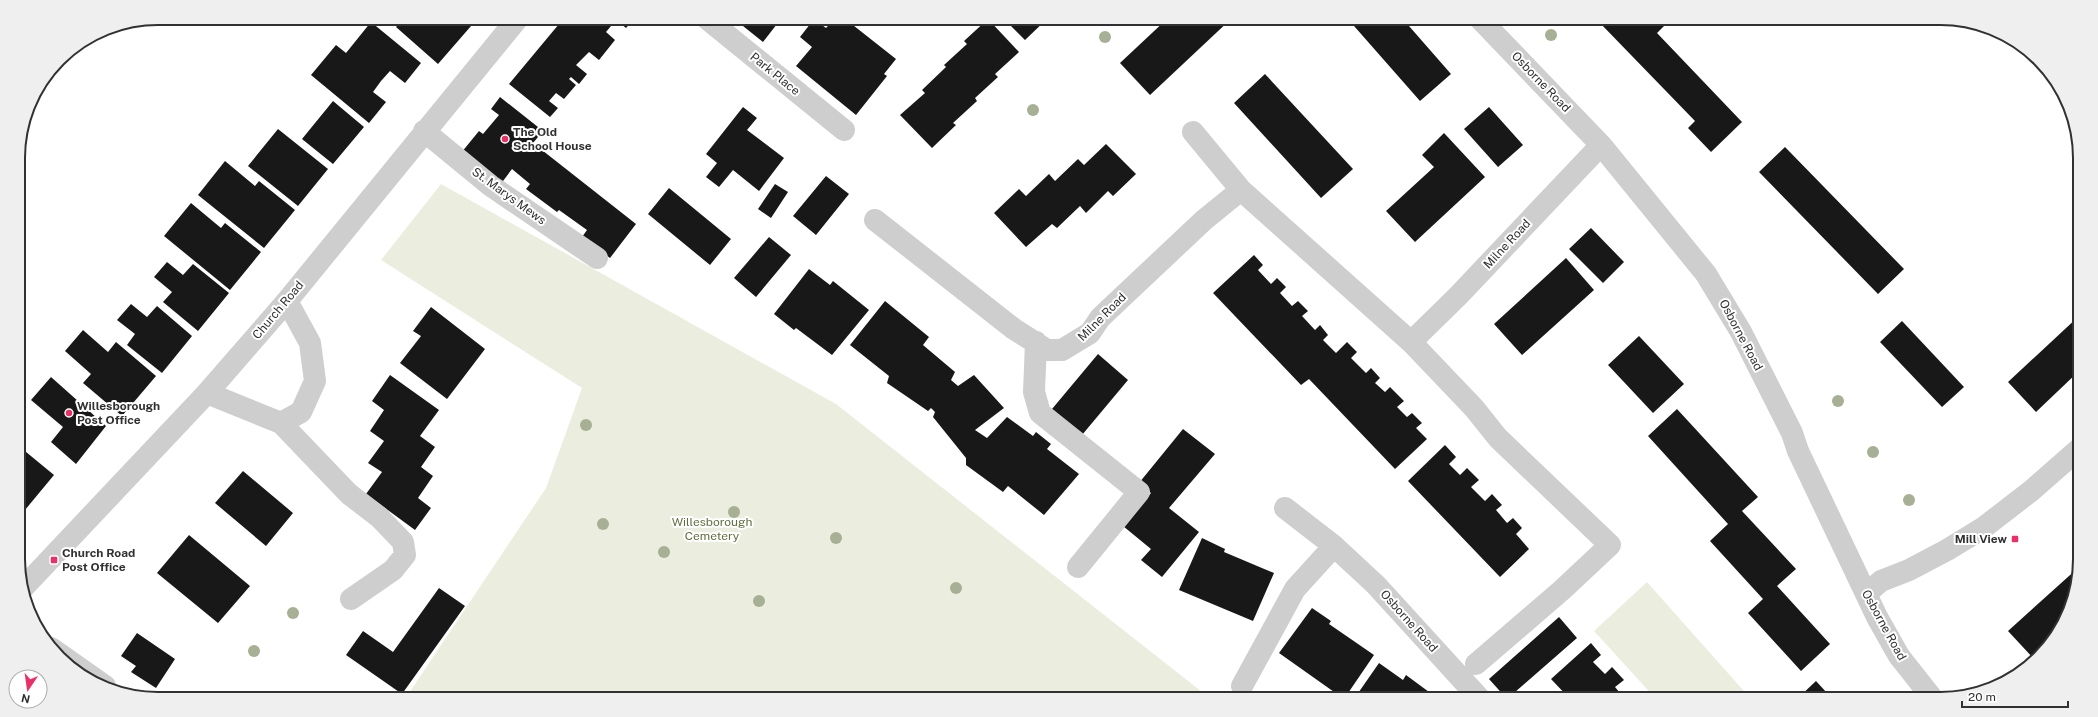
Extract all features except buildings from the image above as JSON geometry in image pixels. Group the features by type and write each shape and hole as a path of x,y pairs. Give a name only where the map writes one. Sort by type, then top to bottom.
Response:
{"street":[{"name":"Church Road","path":"28,583 207,393 287,300 512,25"},
{"name":"Park Place","path":"715,25 844,130"},
{"name":"Osborne Road","path":"1486,25 1601,144 1706,274 1721,298 1792,433 1798,451 1866,594 1899,656 1927,692"},
{"name":"St. Marys Mews","path":"424,131 491,186 597,258"},
{"path":"1193,132 1241,190 1411,342 1474,408 1498,438 1610,545 1562,590 1476,664"},
{"name":"Milne Road","path":"1411,342 1458,296 1601,144"},
{"name":"Milne Road","path":"875,220 1014,329 1047,350 1062,350 1090,333 1100,318 1119,300 1204,220 1241,190"},
{"path":"281,423 301,412 315,381 310,343 287,300"},
{"path":"1036,342 1034,392 1040,412 1139,492 1078,568"},
{"path":"207,393 281,423 349,494 379,517 403,542 404,555 393,570 351,599"},
{"path":"1866,594 1881,581 1915,567 1947,550 1982,528 2032,491 2073,454"},
{"name":"Osborne Road","path":"1285,508 1334,546 1376,585 1474,692"},
{"path":"1242,686 1295,589 1334,546"}],"green space":[{"name":"Willesborough Cemetery","path":"441,184 836,404 1202,692 410,692 546,488 582,388 381,260"},
{"path":"1647,582 1745,692 1650,692 1594,631"}],"place":[{"name":"The Old School House","path":"505,139"},
{"name":"Willesborough Post Office","path":"69,413"},
{"name":"Mill View","path":"2015,539"},
{"name":"Church Road Post Office","path":"54,560"}]}
